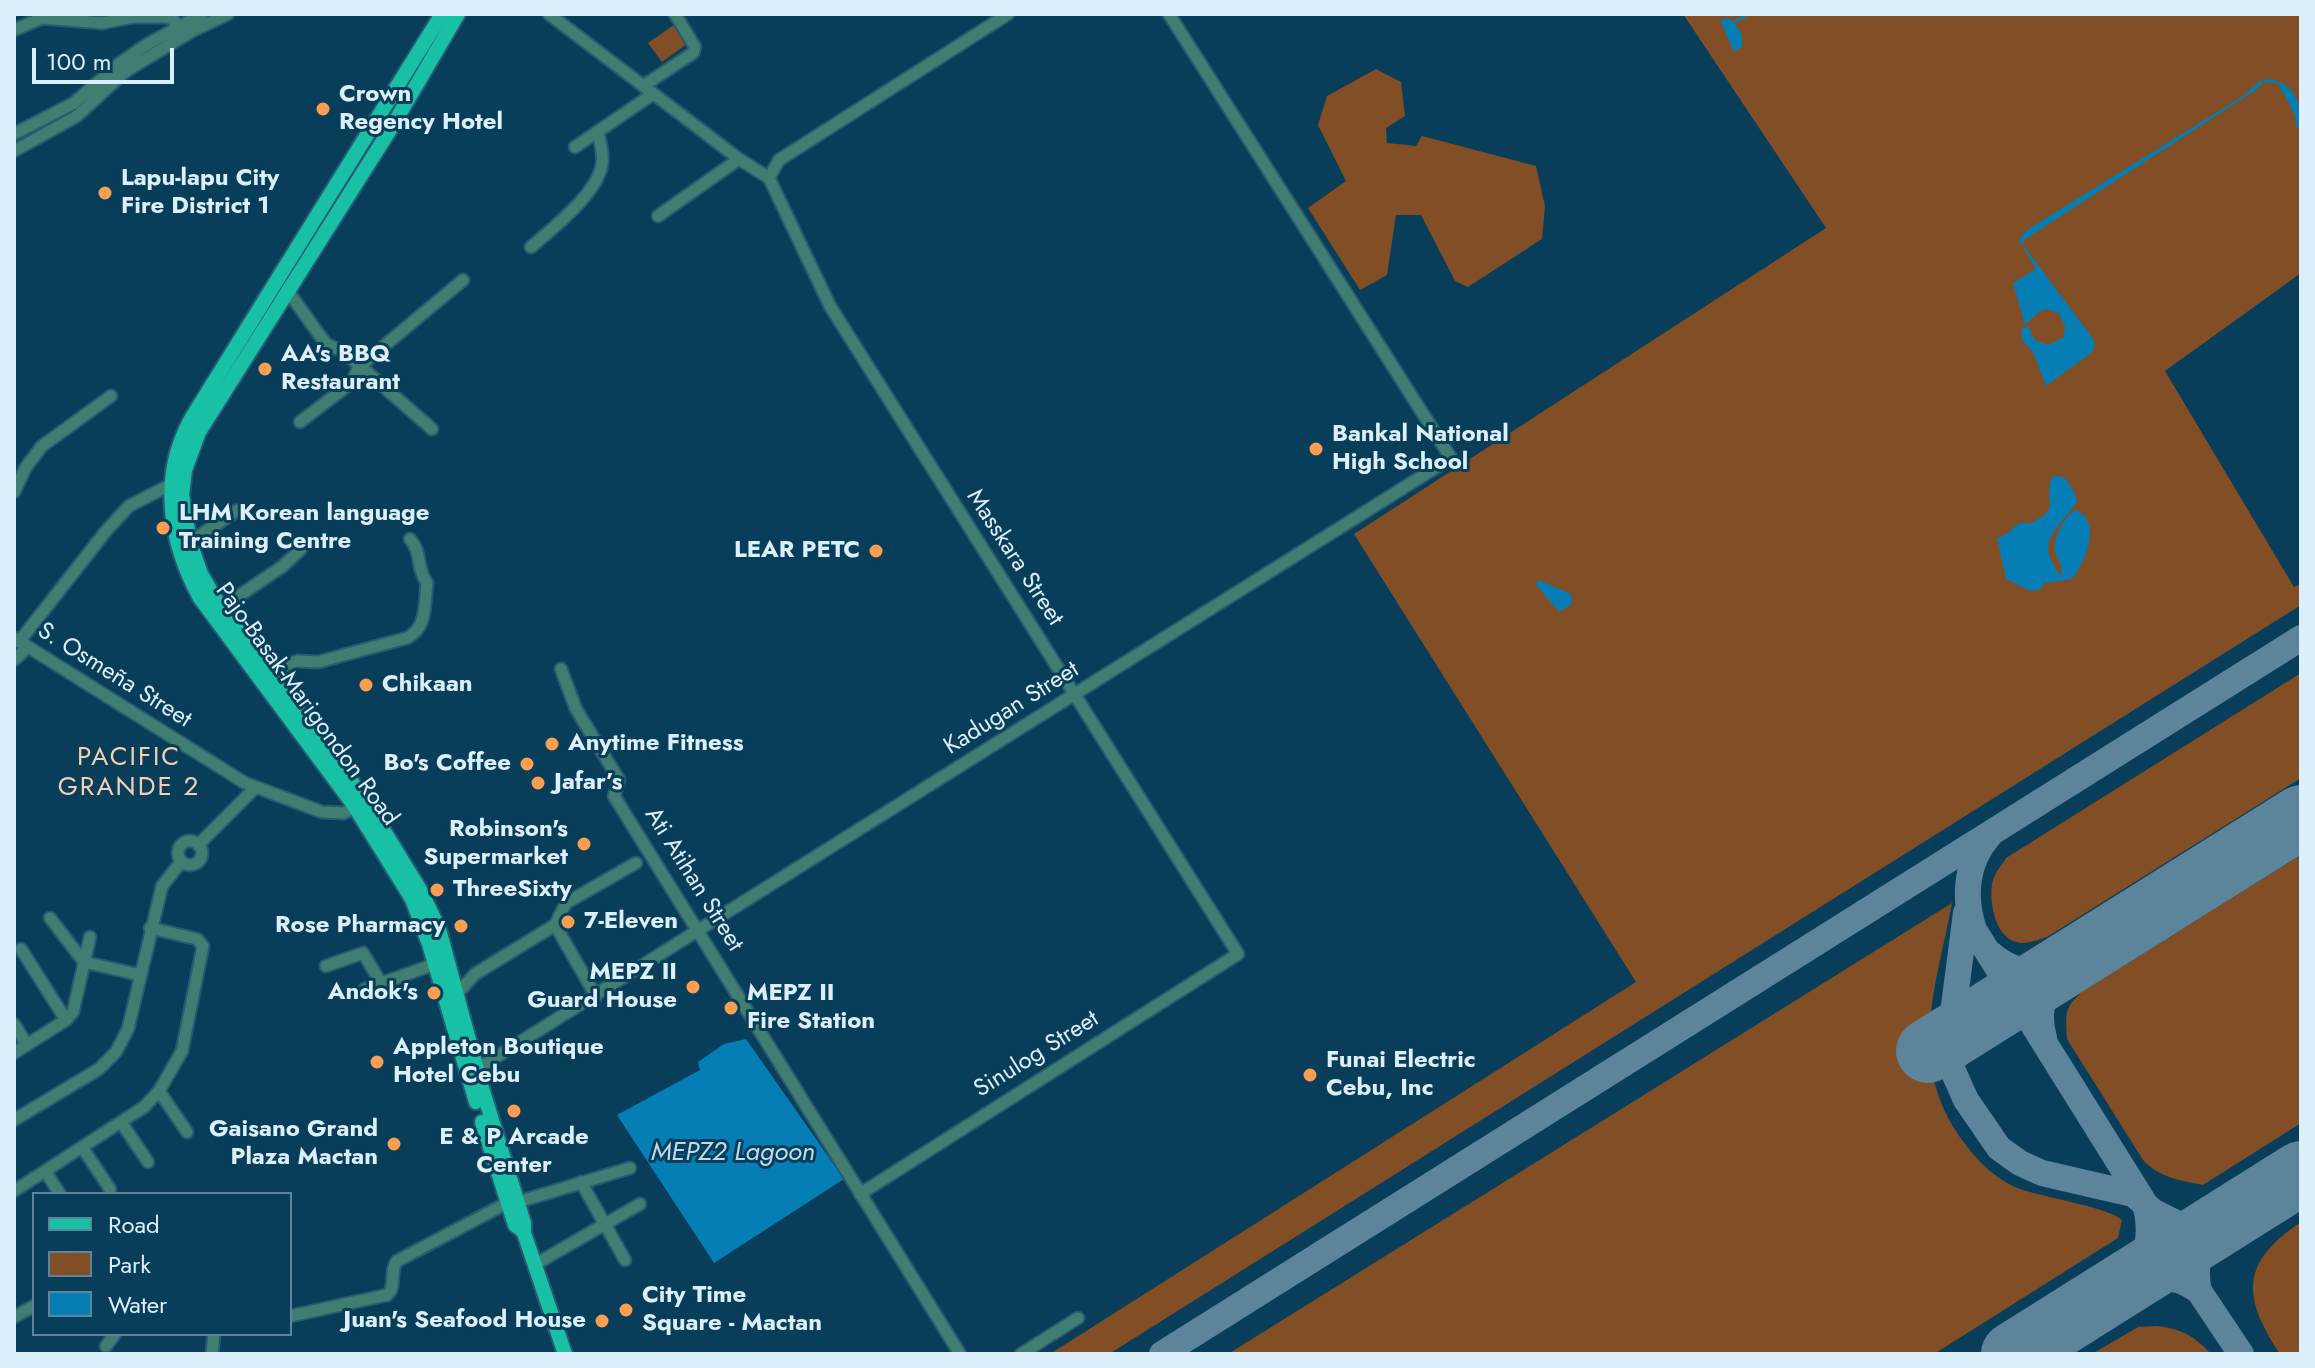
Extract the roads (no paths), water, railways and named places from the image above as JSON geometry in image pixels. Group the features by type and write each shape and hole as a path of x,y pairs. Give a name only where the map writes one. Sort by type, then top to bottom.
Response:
{"main road":[{"name":"Pajo-Basak-Marigondon Road","path":"442,14 294,265 287,290 193,445 185,470 182,495 190,542 201,574 221,608 422,893 439,929 512,1202"},
{"name":"Pajo-Basak-Marigondon Road","path":"360,804 200,598 185,568 179,546 170,485 181,436 294,265 393,125 458,14"},
{"name":"Pajo-Basak-Marigondon Road","path":"374,825 412,899 565,1354"}],"street":[{"path":"14,134 74,103 120,63 202,14"},
{"path":"14,151 77,116 126,71 192,31 228,14"},
{"path":"549,14 739,159 769,178 779,160 1008,14"},
{"path":"643,86 693,53 695,47 675,14"},
{"name":"Kadugan Street","path":"477,1069 1451,458 1169,14"},
{"path":"14,30 35,16 102,23 133,17 166,17 173,19 178,27"},
{"path":"575,147 653,94"},
{"path":"531,247 582,199 598,178 603,153 598,132"},
{"path":"658,216 739,159"},
{"name":"Masskara Street","path":"769,178 769,185 830,306 1238,954"},
{"path":"300,422 351,383 359,367 463,280"},
{"path":"287,290 326,344 344,352 432,429"},
{"path":"14,492 26,467 42,446 111,396"},
{"path":"14,660 20,643 106,531 129,506 170,485"},
{"path":"190,542 238,510"},
{"path":"271,675 279,667 297,661 318,662 417,633 422,624 427,583 420,574 418,548 410,539"},
{"path":"221,608 273,573 301,549"},
{"name":"S. Osmeña Street","path":"20,643 251,785 322,812 344,813 360,804"},
{"name":"Ati Atihan Street","path":"561,669 576,709 619,780 614,796 960,1354"},
{"path":"15,1118 99,1069 116,1052 128,1029 162,886 181,862 189,865 200,860 202,853 198,845 222,822 251,785"},
{"path":"457,994 475,974 555,925 566,903 636,863"},
{"path":"50,918 84,962 140,975"},
{"path":"555,925 596,996"},
{"path":"14,1191 144,1107 159,1091 182,1051 203,946 197,939 150,928"},
{"path":"14,1053 66,1020 73,1012 90,937"},
{"path":"21,949 66,1020"},
{"path":"326,966 363,953 381,983"},
{"name":"Sinulog Street","path":"860,1194 1238,954"},
{"path":"365,989 435,964"},
{"path":"450,970 475,974"},
{"path":"14,1024 27,1045"},
{"path":"159,1091 187,1132"},
{"path":"121,1122 148,1162"},
{"path":"82,1147 110,1189"},
{"path":"292,1316 387,1295 392,1289 393,1267 397,1261 512,1202 630,1168"},
{"path":"45,1171 59,1192"},
{"path":"581,1182 625,1260"},
{"path":"534,1265 640,1204"},
{"path":"14,1317 32,1307"},
{"path":"1021,1354 1078,1318"},
{"path":"106,1346 114,1336"}],"water":[{"path":"1728,18 1742,38 1742,47 1734,52 1720,20"},
{"path":"2271,79 2286,86 2296,97 2300,128 2297,129 2295,115 2278,83 2263,82 2256,90 2024,240 2023,245 2092,337 2095,346 2091,353 2046,386 2033,352 2022,340 2021,329 2028,326 2035,340 2048,345 2064,337 2065,326 2058,313 2047,309 2025,325 2013,283 2036,269 2019,240 2027,230 2243,96 2260,81"},
{"path":"2052,476 2064,477 2074,491 2077,502 2056,528 2049,544 2049,553 2061,575 2055,550 2056,539 2063,522 2075,510 2088,523 2089,542 2072,579 2045,583 2039,590 2031,591 2006,579 1997,538 2021,522 2030,524 2046,513 2050,504"},
{"path":"1539,580 1571,594 1572,604 1559,612 1538,587 1536,583"},
{"name":"MEPZ2 Lagoon","path":"746,1039 844,1179 714,1263 617,1115 700,1070 698,1062 724,1044"}],"waterway":[{"path":"1733,22 1749,14"}],"place":[{"name":"Crown Regency Hotel","path":"323,109"},
{"name":"Lapu-lapu City Fire District 1","path":"105,193"},
{"name":"AA's BBQ Restaurant","path":"265,369"},
{"name":"Bankal National High School","path":"1316,449"},
{"name":"LHM Korean language Training Centre","path":"163,528"},
{"name":"LEAR PETC","path":"876,551"},
{"name":"Chikaan","path":"366,685"},
{"name":"Anytime Fitness","path":"552,744"},
{"name":"Bo's Coffee","path":"527,764"},
{"name":"Jafar’s","path":"538,783"},
{"name":"Robinson's Supermarket","path":"584,844"},
{"name":"ThreeSixty","path":"437,890"},
{"name":"7-Eleven","path":"568,922"},
{"name":"Rose Pharmacy","path":"461,926"},
{"name":"MEPZ II Guard House","path":"693,987"},
{"name":"Andok's","path":"434,993"},
{"name":"MEPZ II Fire Station","path":"731,1008"},
{"name":"Appleton Boutique Hotel Cebu","path":"377,1062"},
{"name":"Funai Electric Cebu, Inc","path":"1310,1075"},
{"name":"E & P Arcade Center","path":"514,1111"},
{"name":"Gaisano Grand Plaza Mactan","path":"394,1144"},
{"name":"City Time Square - Mactan","path":"626,1310"},
{"name":"Juan's Seafood House","path":"602,1321"}],"district":[{"name":"PACIFIC GRANDE 2","path":"129,774"}]}
